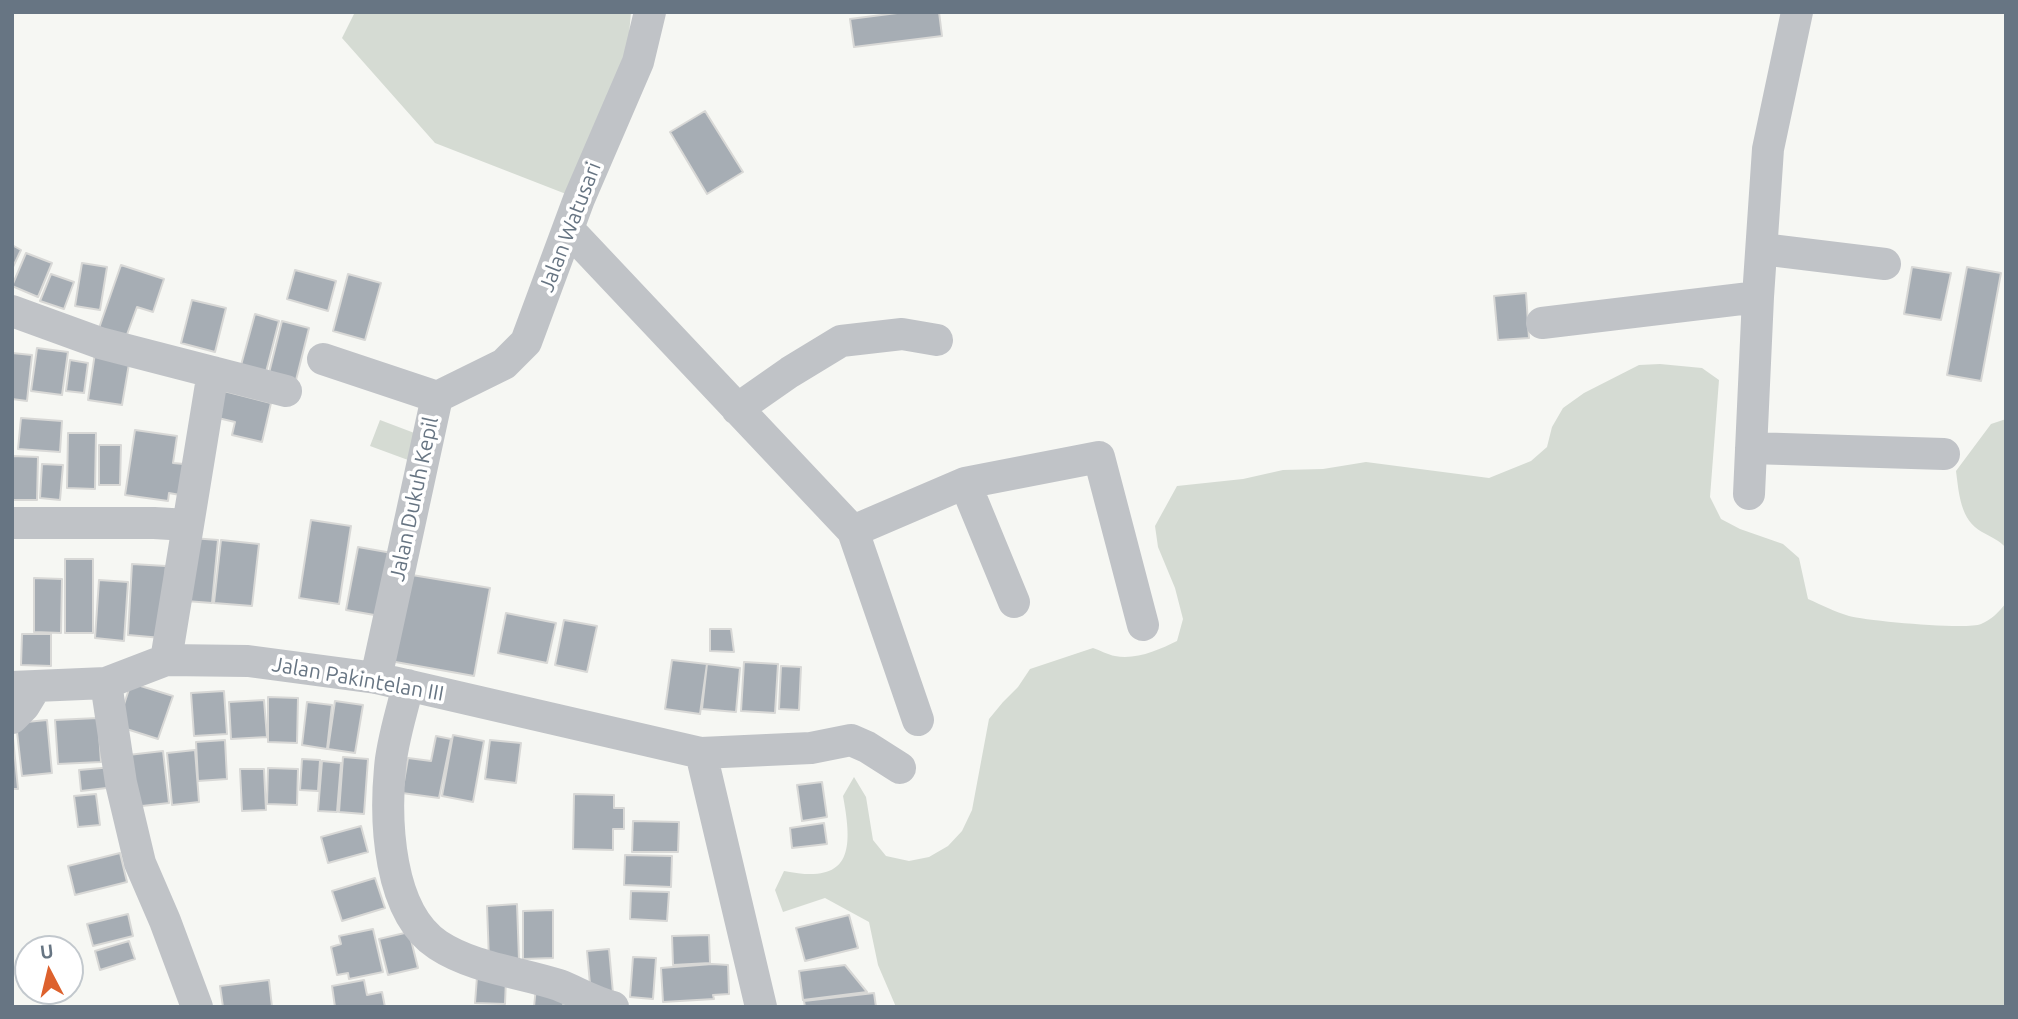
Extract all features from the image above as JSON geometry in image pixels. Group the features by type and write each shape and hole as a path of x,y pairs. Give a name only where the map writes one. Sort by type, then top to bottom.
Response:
{"street":[{"name":"Jalan Watusari","path":"437,397 505,364 526,342 568,229 638,62 650,12"},
{"path":"1749,494 1758,297 1769,149 1797,12"},
{"path":"568,229 853,531 918,720"},
{"path":"1762,249 1885,264"},
{"path":"1542,323 1758,297"},
{"path":"12,311 100,343 286,391"},
{"path":"737,409 841,341 902,334 937,340"},
{"name":"Jalan Dukuh Kepil","path":"323,359 437,397 376,678"},
{"path":"166,660 213,372"},
{"path":"1751,448 1944,454"},
{"path":"853,531 965,483 1098,457 1143,625"},
{"path":"965,483 1014,602"},
{"path":"12,523 188,525"},
{"name":"Jalan Pakintelan III","path":"24,687 106,683 166,660 248,661 376,678 701,752 811,748 851,740 900,768"},
{"path":"106,683 121,783 140,863 197,1007"},
{"path":"408,685 390,766 388,835 400,892 413,919 436,944 467,959 562,986 591,1001 613,1007"},
{"path":"12,718 24,706 24,687"},
{"path":"701,752 761,1007"}],"shaded area":[{"path":"355,12 631,12 627,57 566,194 435,143 342,38"},
{"path":"1639,365 1702,368 1719,380 1710,497 1721,519 1740,529 1783,544 1799,558 1808,599 1859,618 1957,626 1981,624 1995,615 2006,603 2006,1007 896,1007 878,965 869,922 825,898 783,912 775,890 784,871 823,873 835,868 843,859 848,832 843,796 854,777 866,797 873,840 886,856 909,861 929,857 948,846 962,831 972,810 989,719 1018,687 1030,669 1093,648 1112,655 1131,657 1155,651 1177,641 1183,619 1175,588 1158,547 1155,526 1177,486 1243,479 1283,470 1323,469 1366,462 1489,478 1531,461 1547,447 1552,427 1563,408 1584,393"},
{"path":"2006,419 2006,548 1969,520 1962,505 1956,471 1991,424"},
{"path":"380,420 417,434 408,460 370,446"}],"building":[{"path":"905,12 939,12 942,36 854,47 850,19"},
{"path":"705,111 743,172 707,194 670,132"},
{"path":"12,245 21,250 12,269"},
{"path":"26,253 52,263 38,297 12,286"},
{"path":"82,263 107,267 100,310 75,306"},
{"path":"121,265 164,279 153,312 137,307 125,340 98,331"},
{"path":"1912,267 1951,273 1941,320 1904,314"},
{"path":"1967,267 2001,273 1981,381 1947,375"},
{"path":"295,270 336,281 328,311 287,299"},
{"path":"51,274 74,282 64,309 40,301"},
{"path":"348,274 381,283 365,340 333,331"},
{"path":"1526,293 1529,338 1498,340 1494,296"},
{"path":"192,300 226,308 215,352 181,343"},
{"path":"255,314 279,321 265,376 240,369"},
{"path":"282,321 309,328 295,384 268,377"},
{"path":"37,348 68,352 62,395 31,391"},
{"path":"12,353 32,355 27,401 12,399"},
{"path":"95,353 130,358 122,405 88,400"},
{"path":"70,360 88,363 84,393 66,391"},
{"path":"224,391 271,403 262,442 232,435 235,422 218,418"},
{"path":"21,418 62,421 60,452 18,449"},
{"path":"135,430 177,436 173,463 184,464 180,495 169,493 168,501 125,495"},
{"path":"68,433 96,433 95,489 67,488"},
{"path":"99,445 121,445 120,485 99,485"},
{"path":"12,456 38,457 37,500 12,500"},
{"path":"42,464 63,465 60,500 40,498"},
{"path":"311,520 351,526 339,604 299,598"},
{"path":"192,538 218,540 212,603 186,601"},
{"path":"221,540 259,544 252,606 214,603"},
{"path":"358,547 392,553 380,616 346,610"},
{"path":"65,559 93,559 93,633 65,633"},
{"path":"132,564 166,566 162,638 128,635"},
{"path":"406,574 490,588 474,676 390,661"},
{"path":"34,578 62,579 61,633 34,632"},
{"path":"99,580 128,582 124,641 95,638"},
{"path":"506,613 556,623 547,663 498,653"},
{"path":"564,620 597,626 587,672 555,665"},
{"path":"710,629 731,629 734,652 710,651"},
{"path":"22,634 51,634 51,666 21,665"},
{"path":"672,660 707,664 700,714 665,709"},
{"path":"744,662 778,664 775,713 741,711"},
{"path":"707,664 740,668 736,712 702,709"},
{"path":"781,666 801,667 799,710 779,709"},
{"path":"131,683 173,696 158,739 117,726"},
{"path":"224,691 227,734 194,736 191,693"},
{"path":"268,697 298,698 297,743 268,742"},
{"path":"264,700 267,737 231,739 229,702"},
{"path":"335,701 363,705 355,753 328,749"},
{"path":"307,702 332,705 327,749 302,745"},
{"path":"98,718 101,762 58,764 55,720"},
{"path":"47,720 52,773 22,776 16,723"},
{"path":"12,728 18,789 12,789"},
{"path":"453,735 484,741 473,802 442,796"},
{"path":"436,736 451,739 439,798 402,793 408,758 431,761"},
{"path":"225,740 227,779 198,781 196,742"},
{"path":"490,740 521,743 516,783 485,779"},
{"path":"195,750 199,802 172,805 167,753"},
{"path":"163,751 169,803 133,807 128,755"},
{"path":"343,757 368,759 364,814 339,812"},
{"path":"302,759 320,760 318,791 300,790"},
{"path":"322,761 341,763 337,812 318,811"},
{"path":"113,767 115,787 81,791 79,770"},
{"path":"268,768 298,769 297,805 267,804"},
{"path":"240,769 264,769 266,810 242,811"},
{"path":"822,782 827,817 802,821 797,785"},
{"path":"96,794 100,825 78,827 74,796"},
{"path":"574,794 614,795 614,808 624,808 624,829 613,829 613,850 573,849"},
{"path":"633,821 679,822 678,852 632,852"},
{"path":"824,823 827,844 792,848 790,828"},
{"path":"361,826 368,852 328,863 321,837"},
{"path":"120,853 127,882 75,895 68,866"},
{"path":"625,855 672,856 671,887 624,885"},
{"path":"375,878 385,908 342,921 332,891"},
{"path":"631,891 669,892 667,921 630,919"},
{"path":"517,904 519,960 489,960 487,906"},
{"path":"553,910 553,958 523,959 523,911"},
{"path":"128,914 133,936 93,946 87,924"},
{"path":"849,915 858,948 805,961 796,928"},
{"path":"373,929 383,972 349,979 348,973 337,975 331,947 341,944 339,936"},
{"path":"409,932 418,968 388,975 379,939"},
{"path":"709,935 710,963 673,965 672,936"},
{"path":"129,941 135,959 100,970 95,951"},
{"path":"609,949 613,993 591,995 587,951"},
{"path":"633,957 656,958 653,999 630,997"},
{"path":"728,965 729,994 713,995 714,999 663,1002 661,968"},
{"path":"845,965 867,992 803,1000 799,971"},
{"path":"477,977 506,979 505,1004 475,1003"},
{"path":"269,980 272,1007 223,1007 220,986"},
{"path":"364,980 367,995 382,992 385,1007 335,1007 332,986"},
{"path":"536,987 565,990 563,1007 534,1007"},
{"path":"874,993 876,1007 805,1007 804,1001"}]}
